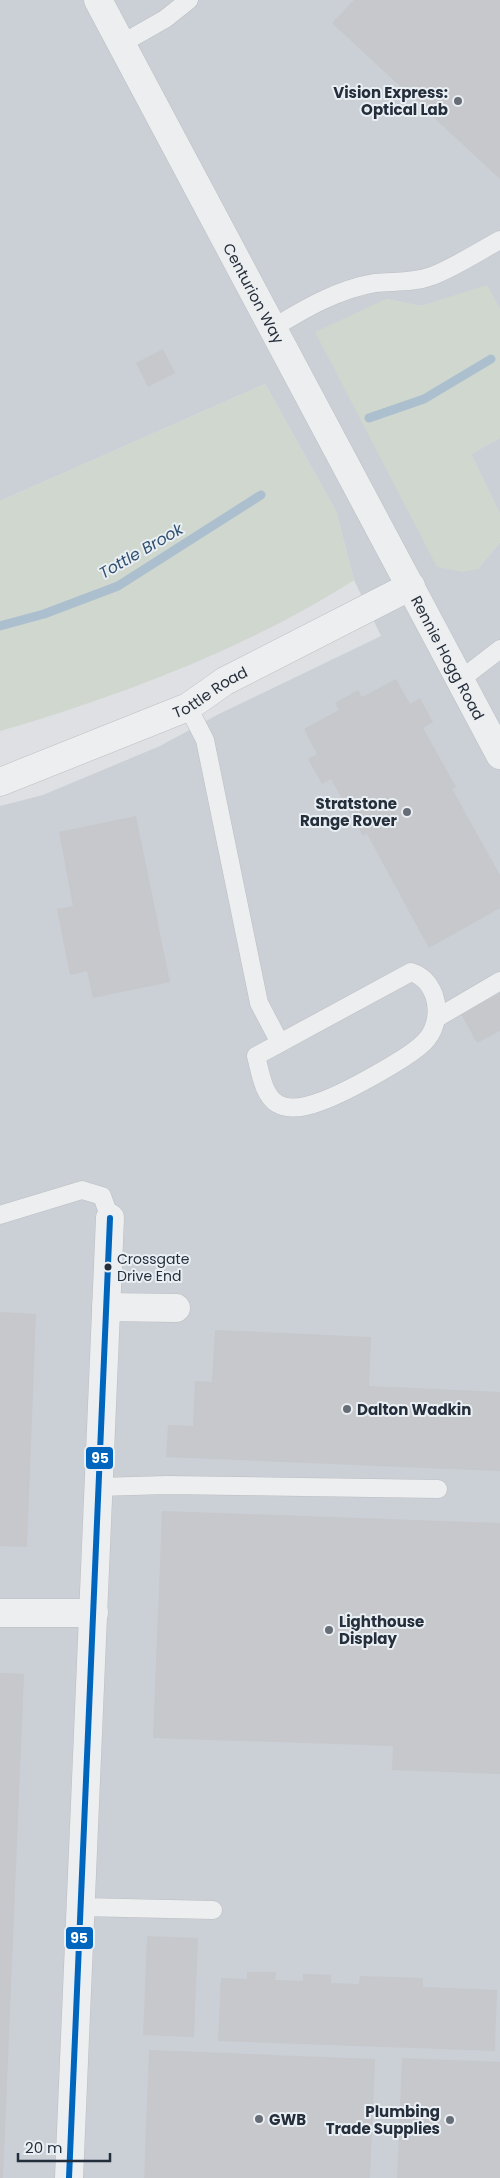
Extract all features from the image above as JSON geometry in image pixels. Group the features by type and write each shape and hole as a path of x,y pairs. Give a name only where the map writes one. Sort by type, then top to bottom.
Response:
{"street":[{"name":"Centurion Way","path":"98,0 411,586"},
{"name":"Rennie Hogg Road","path":"411,586 500,755"},
{"name":"Tottle Road","path":"0,782 188,707 225,681 411,586"},
{"path":"69,2178 110,1218"},
{"path":"106,1307 176,1308"},
{"path":"0,1613 94,1613"}],"lane":[{"path":"121,44 165,19 189,0"},
{"path":"273,328 309,307 337,295 375,283 413,281 432,276 500,240"},
{"path":"460,680 500,650"},
{"path":"188,707 205,740 260,1003 280,1043"},
{"path":"411,972 421,975 430,987 436,1002 437,1018 428,1038 412,1053 322,1101 291,1108 276,1104 265,1087 256,1056 411,972"},
{"path":"437,1018 500,981"},
{"path":"0,1215 82,1190 102,1196 110,1218"},
{"path":"99,1487 167,1485 438,1489"},
{"path":"81,1907 213,1910"}],"shaded area":[{"path":"0,0 500,0 500,309 487,286 421,306 386,299 478,569 500,542 500,2178 0,2178 0,806 43,795 160,746 219,714 381,636 354,580 336,511 265,384 0,501"},
{"path":"487,285 500,309 500,438 471,454 500,514 500,542 478,569 462,572 437,567 315,332 386,299 421,306"},
{"path":"265,384 336,511 354,580 271,627 182,668 90,702 0,731 0,501"},
{"path":"500,438 500,514 471,454"}],"building":[{"name":"Vision Express: Optical Lab","path":"354,0 500,0 500,179 332,23"},
{"path":"163,349 175,373 148,387 136,363"},
{"name":"Stratstone Range Rover","path":"396,679 410,704 420,698 433,722 423,728 456,787 452,789 500,875 500,908 429,948 367,834 363,836 331,779 322,784 308,759 317,754 304,729 339,710 335,703 358,690 362,697"},
{"path":"136,816 170,982 93,998 87,971 70,975 57,909 73,906 59,832"},
{"path":"500,993 500,1031 477,1043 461,1014"},
{"path":"0,1312 36,1314 27,1547 0,1546"},
{"name":"Dalton Wadkin","path":"215,1330 371,1337 369,1386 500,1392 500,1471 166,1457 168,1425 193,1426 195,1381 212,1382"},
{"name":"Lighthouse Display","path":"162,1511 500,1523 500,1774 392,1770 393,1746 153,1738"},
{"path":"0,1673 24,1674 3,2178 0,2178"},
{"path":"147,1936 198,1938 194,2037 143,2035"},
{"path":"247,1972 276,1972 275,1980 303,1981 303,1974 331,1975 331,1983 359,1984 360,1976 423,1978 423,1987 497,1990 495,2051 218,2041 221,1978 247,1979"},
{"name":"GWB","path":"149,2050 375,2059 370,2178 144,2178"},
{"name":"Plumbing Trade Supplies","path":"402,2058 500,2062 500,2178 397,2178"}],"waterway":[{"name":"Tottle Brook","path":"369,418 424,399 491,359"},
{"name":"Tottle Brook","path":"0,626 44,614 118,586 261,495"}],"transit line":[{"name":"95","path":"69,2178 110,1218"}],"place":[{"name":"Vision Express: Optical Lab","path":"458,101"},
{"name":"Stratstone Range Rover","path":"407,812"},
{"name":"Crossgate Drive End","path":"108,1267"},
{"name":"Dalton Wadkin","path":"347,1409"},
{"name":"Lighthouse Display","path":"329,1630"},
{"name":"GWB","path":"259,2119"},
{"name":"Plumbing Trade Supplies","path":"450,2120"}]}
